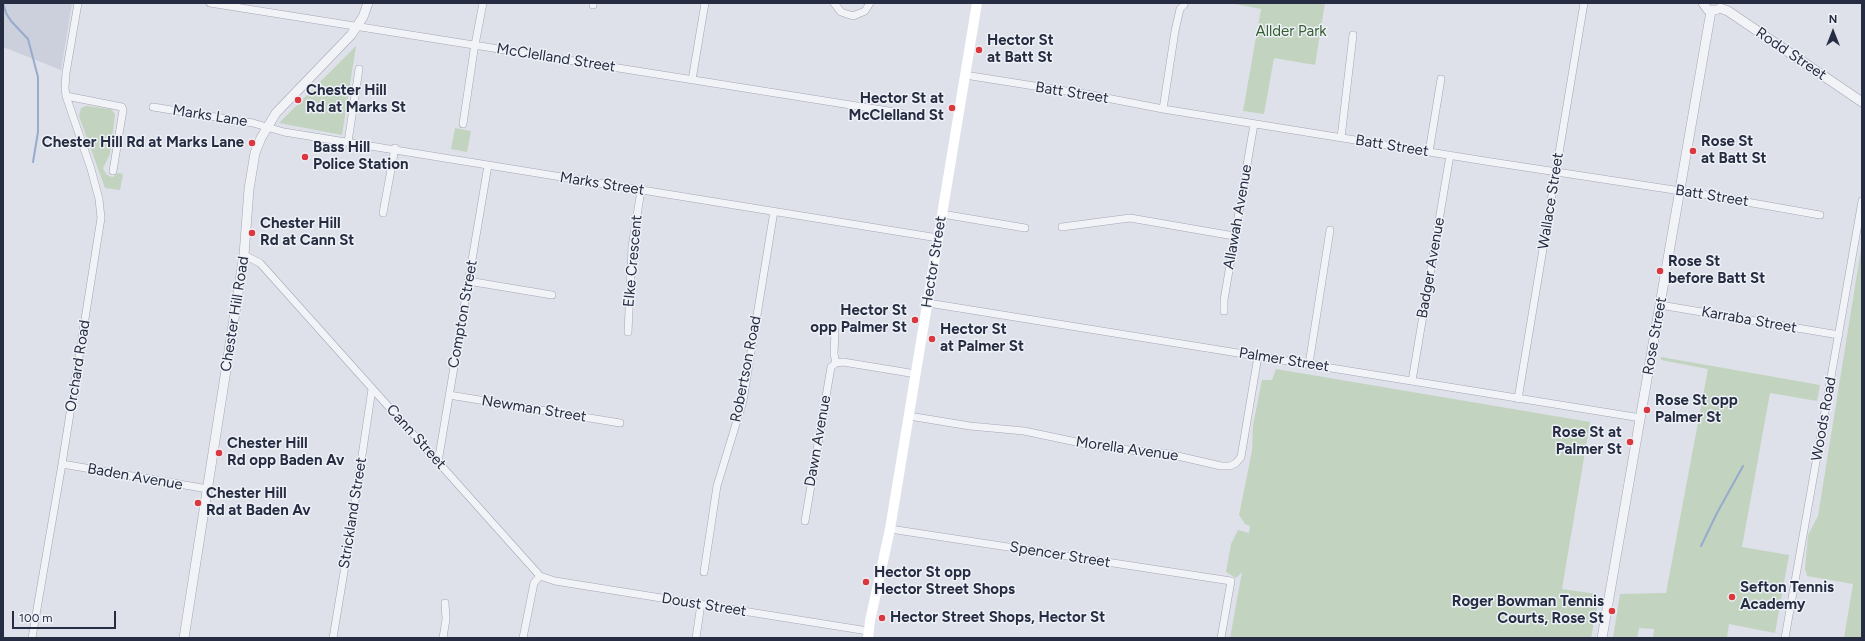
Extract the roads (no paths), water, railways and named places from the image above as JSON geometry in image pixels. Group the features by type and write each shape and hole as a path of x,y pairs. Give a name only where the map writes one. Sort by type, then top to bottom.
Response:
{"main road":[{"name":"Hector Street","path":"868,635 890,529 977,3"}],"street":[{"name":"Orchard Road","path":"32,638 62,464 101,218 99,199 91,169 66,96 66,73 78,3"},
{"name":"McClelland Street","path":"212,3 901,113"},
{"name":"Chester Hill Road","path":"184,638 244,255 252,169 255,153 267,126 276,113 344,44 358,27 368,3"},
{"path":"464,124 483,3"},
{"path":"692,80 705,3"},
{"path":"834,3 841,12 853,16 864,11 870,3"},
{"name":"Wallace Street","path":"1518,399 1584,3"},
{"name":"Rodd Street","path":"1703,3 1706,8 1718,7 1862,102"},
{"path":"1163,109 1175,31 1180,9 1184,5"},
{"name":"Rose Street","path":"1602,638 1680,191 1718,7"},
{"path":"1342,138 1353,35"},
{"path":"348,142 359,69"},
{"name":"Batt Street","path":"965,76 1254,124 1680,191 1820,215"},
{"path":"1429,152 1441,79"},
{"path":"66,96 122,107 123,110 113,171"},
{"name":"Marks Lane","path":"153,107 267,126"},
{"name":"Allawah Avenue","path":"1224,311 1224,300 1234,236 1254,124"},
{"name":"Marks Street","path":"267,126 284,132 395,148 488,165 938,238"},
{"path":"383,213 395,148"},
{"name":"Badger Avenue","path":"1412,381 1450,155"},
{"name":"Compton Street","path":"438,462 488,165"},
{"name":"Elke Crescent","path":"628,332 632,247 641,190"},
{"name":"Woods Road","path":"1785,638 1862,201"},
{"name":"Robertson Road","path":"704,572 717,486 743,401 774,211"},
{"path":"942,214 1025,228"},
{"path":"1062,227 1130,218 1234,236"},
{"path":"1309,364 1330,230"},
{"name":"Cann Street","path":"244,255 260,263 540,576"},
{"path":"468,281 552,295"},
{"name":"Palmer Street","path":"928,303 1640,418"},
{"name":"Karraba Street","path":"1660,306 1838,336"},
{"name":"Dawn Avenue","path":"805,521 830,371 836,363 834,354 835,330"},
{"name":"Morella Avenue","path":"908,416 976,427 1024,431 1100,447 1169,454 1222,466 1230,466 1236,463 1241,457 1258,356"},
{"path":"836,363 843,362 916,374"},
{"name":"Strickland Street","path":"333,638 372,389"},
{"name":"Newman Street","path":"449,395 620,423"},
{"name":"Baden Avenue","path":"62,464 208,489"},
{"name":"Spencer Street","path":"890,529 1231,581 1222,638"},
{"path":"523,638 534,583 540,576"},
{"name":"Doust Street","path":"540,576 555,581 701,604 868,635"},
{"path":"443,638 446,620 445,603"},
{"path":"696,638 701,604"}],"waterway":[{"path":"3,3 6,13 11,21 28,39 38,77 38,132 33,162"},
{"path":"1701,546 1743,466"}],"place":[{"name":"Hector St at Batt St","path":"979,50"},
{"name":"Chester Hill Rd at Marks St","path":"298,100"},
{"name":"Hector St at McClelland St","path":"952,108"},
{"name":"Chester Hill Rd at Marks Lane","path":"252,143"},
{"name":"Rose St at Batt St","path":"1693,151"},
{"name":"Bass Hill Police Station","path":"305,157"},
{"name":"Chester Hill Rd at Cann St","path":"252,233"},
{"name":"Rose St before Batt St","path":"1660,271"},
{"name":"Hector St opp Palmer St","path":"915,320"},
{"name":"Hector St at Palmer St","path":"932,339"},
{"name":"Rose St opp Palmer St","path":"1647,410"},
{"name":"Rose St at Palmer St","path":"1630,442"},
{"name":"Chester Hill Rd opp Baden Av","path":"219,453"},
{"name":"Chester Hill Rd at Baden Av","path":"198,503"},
{"name":"Hector St opp Hector Street Shops","path":"866,582"},
{"name":"Sefton Tennis Academy","path":"1732,597"},
{"name":"Roger Bowman Tennis Courts, Rose St","path":"1612,611"},
{"name":"Hector Street Shops, Hector St","path":"882,618"}],"park label":[{"name":"Allder Park","path":"1291,32"}]}
